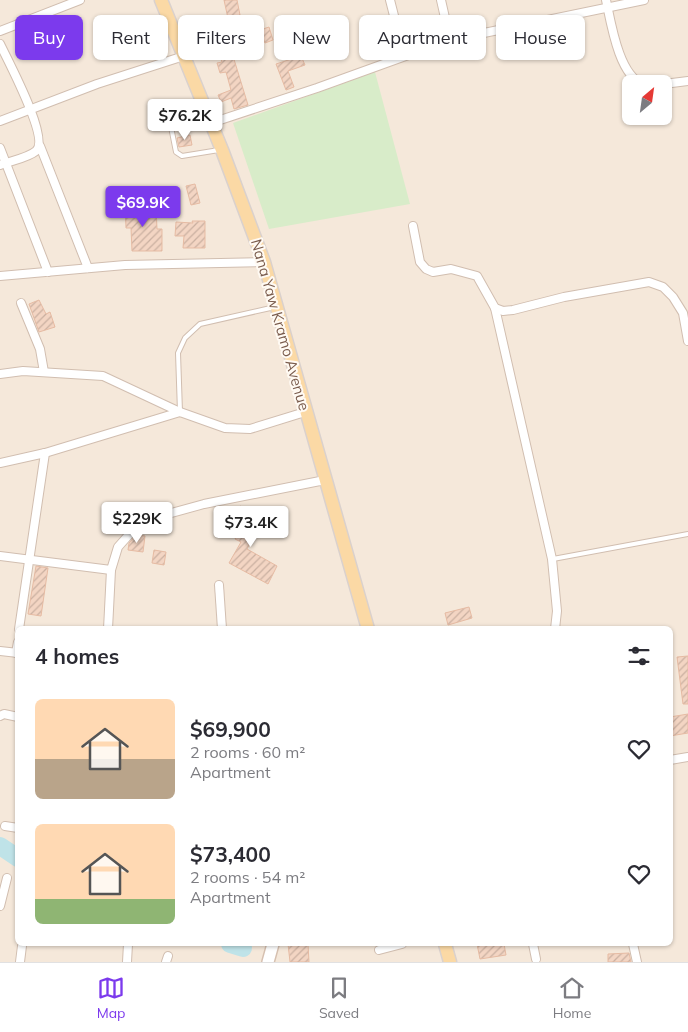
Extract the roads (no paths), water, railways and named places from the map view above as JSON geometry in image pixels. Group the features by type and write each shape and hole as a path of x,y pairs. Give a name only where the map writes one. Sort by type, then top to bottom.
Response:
{"main road":[{"name":"Nana Yaw Kramo Avenue","path":"161,0 178,41"},
{"name":"Nana Yaw Kramo Avenue","path":"186,60 264,262 367,626"},
{"path":"446,946 450,962"}],"street":[{"path":"0,31 80,0"},
{"path":"390,0 394,15"},
{"path":"441,0 444,15"},
{"path":"486,32 606,4 644,0"},
{"path":"606,4 630,75"},
{"path":"0,44 30,109 41,140 36,152 3,163"},
{"path":"0,122 97,84 178,58"},
{"path":"209,118 317,88 391,60"},
{"path":"672,83 688,81"},
{"path":"40,146 88,268"},
{"path":"0,148 3,163 48,272"},
{"path":"413,226 420,262 426,269 433,272 451,269 477,276 495,308 552,560 557,611 555,626"},
{"path":"0,276 125,264 264,262"},
{"path":"495,308 502,311 513,310 649,282 663,287 673,296 684,313 688,341"},
{"path":"21,303 40,349 44,372"},
{"path":"0,374 23,371 103,376 180,412 224,428 250,429 305,412"},
{"path":"0,463 45,453 180,412"},
{"path":"19,626 45,453"},
{"path":"108,626 111,570 118,548 134,528 157,517 204,504 325,480"},
{"path":"0,556 29,558 111,570"},
{"path":"219,586 222,626"},
{"path":"0,651 15,653"},
{"path":"0,716 4,714 15,716"},
{"path":"673,760 688,757"},
{"path":"5,826 15,828"},
{"path":"0,906 7,878"},
{"path":"20,962 22,946"},
{"path":"127,962 128,946"},
{"path":"268,962 272,946"},
{"path":"379,950 394,946"},
{"path":"533,946 536,959"},
{"path":"633,946 637,962"}],"lane":[{"path":"209,118 175,123 171,127 170,132 176,152 182,156 222,150"},
{"path":"180,412 178,353 184,338 200,324 276,306"},
{"path":"552,560 688,534"}],"waterway":[{"path":"0,846 15,856"},
{"path":"236,946 243,948"}]}
